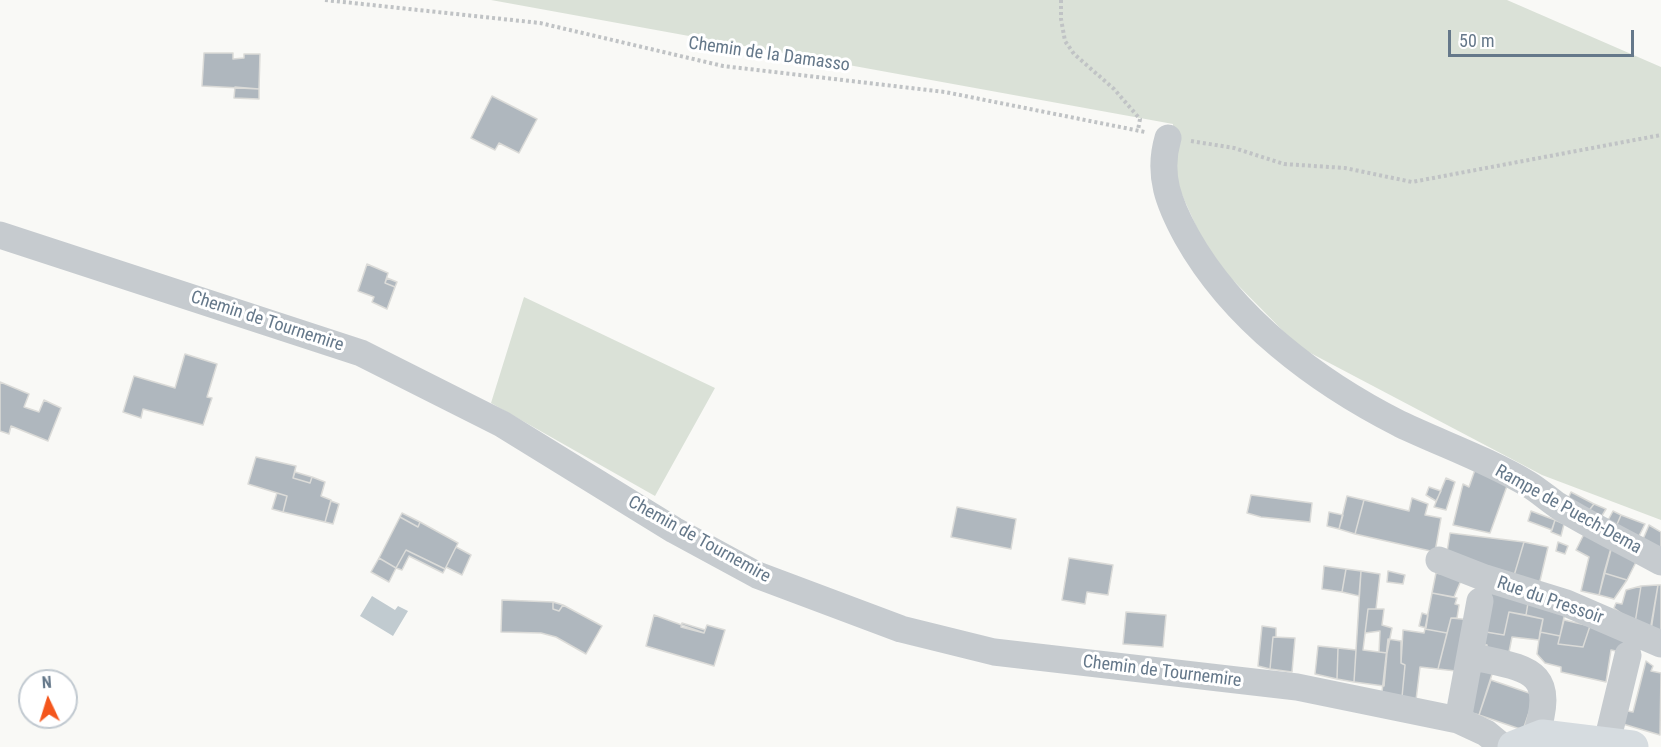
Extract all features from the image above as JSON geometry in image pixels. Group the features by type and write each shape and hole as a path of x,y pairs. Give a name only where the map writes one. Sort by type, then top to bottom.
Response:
{"street":[{"name":"Rampe de Puech-Dema","path":"1168,138 1162,158 1164,178 1175,214 1196,251 1228,297 1279,344 1313,371 1398,423 1527,483 1558,506 1661,562"},
{"name":"Chemin de Tournemire","path":"0,235 361,353 502,424 674,530 757,575 901,629 994,652 1297,687 1458,720 1485,733 1503,747"},
{"name":"Rue du Pressoir","path":"1439,560 1485,578 1566,603 1661,644"},
{"path":"1458,720 1480,601"},
{"path":"1525,742 1542,736 1620,745 1628,655"},
{"path":"1470,656 1526,669 1538,682 1544,697 1544,712 1525,742"}],"path":[{"name":"Chemin de la Damasso","path":"325,0 540,23 723,66 945,92 1168,138 1234,148 1284,164 1345,168 1412,182 1661,135"},
{"path":"1061,0 1061,19 1065,41 1074,54 1114,88 1140,119 1138,130"}],"shaded area":[{"path":"491,0 1507,0 1661,67 1661,520 1542,475 1299,347 1210,257 1173,175 1173,124"},
{"path":"524,297 715,388 655,496 491,403"},
{"path":"372,596 395,610 398,606 408,611 393,636 360,616"}],"building":[{"path":"204,53 233,53 233,59 244,58 244,54 260,54 259,89 202,86"},
{"path":"235,87 259,89 259,99 234,98"},
{"path":"492,96 537,119 519,153 499,143 495,150 471,138"},
{"path":"367,264 388,273 385,283 395,287 387,309 372,302 374,297 358,291"},
{"path":"387,278 397,282 395,287 385,283"},
{"path":"185,354 217,364 207,397 212,398 203,425 143,409 141,418 123,412 134,376 175,388"},
{"path":"0,382 29,394 24,407 39,412 44,400 61,408 48,441 11,426 9,434 0,431"},
{"path":"256,457 296,466 293,478 310,483 312,477 325,482 321,496 331,500 325,522 283,512 287,496 248,484"},
{"path":"1477,464 1507,486 1490,533 1453,525 1463,484 1469,487"},
{"path":"295,472 312,477 310,483 293,478"},
{"path":"1446,478 1455,482 1446,510 1434,507"},
{"path":"1429,487 1441,491 1436,501 1426,495"},
{"path":"1571,492 1594,504 1587,513 1567,501"},
{"path":"277,493 287,496 283,512 272,509"},
{"path":"1251,495 1312,503 1310,522 1261,517 1247,513"},
{"path":"1347,496 1364,500 1355,534 1339,529"},
{"path":"1412,498 1428,504 1425,515 1441,518 1435,552 1355,534 1364,500 1409,511"},
{"path":"331,501 339,504 333,524 325,522"},
{"path":"1594,504 1606,509 1600,519 1587,513"},
{"path":"957,507 1016,519 1011,549 951,537"},
{"path":"1531,511 1555,520 1552,530 1528,521"},
{"path":"1613,511 1621,515 1615,529 1606,524"},
{"path":"1329,512 1343,515 1339,529 1327,526"},
{"path":"402,513 420,522 418,527 400,517"},
{"path":"1621,515 1645,524 1637,540 1615,529"},
{"path":"400,517 418,527 420,522 458,543 445,569 406,550 396,568 379,558"},
{"path":"1555,520 1564,524 1561,536 1551,532"},
{"path":"1649,525 1661,532 1661,555 1641,544"},
{"path":"1585,532 1612,546 1599,595 1581,591 1589,557 1576,550"},
{"path":"1450,533 1524,542 1513,579 1447,552"},
{"path":"1613,541 1639,556 1627,580 1604,573"},
{"path":"1524,542 1548,547 1539,585 1513,579"},
{"path":"1558,542 1568,546 1565,554 1556,551"},
{"path":"456,547 471,555 462,575 446,567"},
{"path":"406,550 445,569 443,573 409,556 402,570 396,568"},
{"path":"379,558 396,568 389,582 371,572"},
{"path":"1069,558 1113,565 1108,595 1087,592 1085,604 1062,600"},
{"path":"1324,566 1346,569 1342,592 1322,589"},
{"path":"1346,569 1361,571 1359,596 1342,592"},
{"path":"1361,571 1380,574 1376,609 1368,609 1363,650 1387,653 1384,686 1354,682"},
{"path":"1388,571 1405,575 1403,584 1387,582"},
{"path":"1436,573 1462,578 1454,597 1432,593"},
{"path":"1604,573 1627,580 1614,599 1599,595"},
{"path":"1658,585 1661,585 1661,634 1650,631"},
{"path":"1658,585 1651,630 1635,623 1641,586"},
{"path":"1641,586 1635,623 1614,608 1616,603 1622,604 1626,590"},
{"path":"1488,591 1529,597 1526,615 1509,612 1504,635 1480,631"},
{"path":"1432,593 1457,598 1455,604 1459,605 1457,618 1451,618 1447,633 1425,629"},
{"path":"1529,597 1566,608 1560,636 1540,632 1543,619 1526,615"},
{"path":"502,600 553,602 553,609 559,611 563,605 602,626 586,654 556,637 541,633 501,632"},
{"path":"553,602 563,605 559,611 553,609"},
{"path":"1368,609 1384,609 1382,625 1392,628 1387,653 1379,652 1380,631 1365,633"},
{"path":"1126,612 1166,615 1163,647 1123,644"},
{"path":"1509,612 1543,619 1539,640 1512,637 1509,652 1487,649 1487,645 1478,643 1480,631 1504,635"},
{"path":"1422,613 1428,615 1426,628 1419,626"},
{"path":"654,615 704,633 707,625 725,630 714,666 646,646"},
{"path":"1451,618 1473,620 1456,671 1438,669"},
{"path":"1564,620 1590,626 1583,647 1558,644"},
{"path":"1592,620 1626,631 1626,653 1611,650 1606,682 1561,672 1561,667 1545,663 1537,654 1540,632 1560,636 1558,644 1583,647"},
{"path":"682,623 705,630 704,633 681,627"},
{"path":"1262,626 1276,628 1270,669 1258,666"},
{"path":"1425,629 1447,633 1438,669 1420,667 1416,700 1402,697 1405,665 1401,663 1403,630 1424,633"},
{"path":"1273,637 1295,638 1292,672 1270,669"},
{"path":"1388,639 1401,641 1401,663 1405,665 1402,697 1382,692"},
{"path":"1318,646 1338,648 1337,679 1315,674"},
{"path":"1338,648 1356,650 1354,682 1337,679"},
{"path":"1646,661 1653,666 1651,671 1661,673 1660,735 1623,724 1627,711 1633,712"},
{"path":"1474,664 1494,668 1479,715 1465,711"},
{"path":"1491,680 1535,695 1523,730 1479,715"}]}
